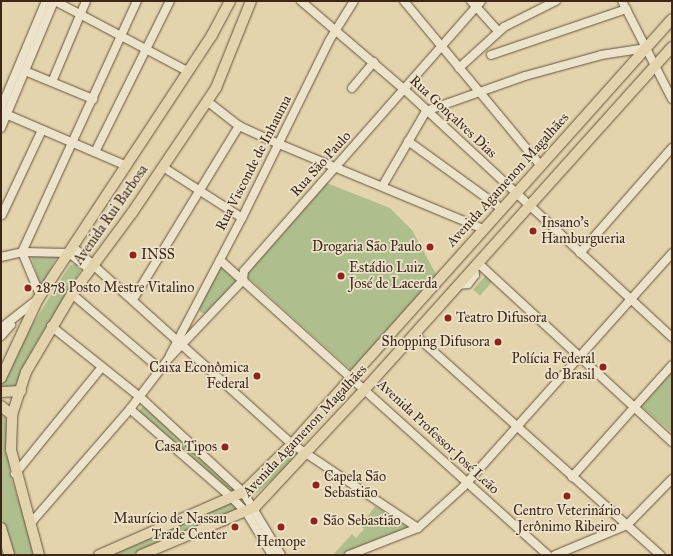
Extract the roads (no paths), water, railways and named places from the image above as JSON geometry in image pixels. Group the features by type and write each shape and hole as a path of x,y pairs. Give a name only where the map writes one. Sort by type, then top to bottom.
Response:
{"main road":[{"name":"Avenida Rui Barbosa","path":"1,378 39,297 128,166 230,1"},
{"name":"Avenida Rui Barbosa","path":"39,555 14,474 10,450 12,415 34,354 72,294 163,167 207,101 230,60 251,1"},
{"name":"Avenida Agamenon Magalhães","path":"100,555 233,499 243,492 292,444 672,19"},
{"name":"Avenida Agamenon Magalhães","path":"251,510 306,455 476,265 530,208 672,46"},
{"path":"1,392 20,391"},
{"path":"1,406 12,415"},
{"path":"141,555 153,553 251,510"},
{"path":"1,528 9,555"}],"street":[{"path":"1,108 46,1"},
{"path":"1,128 4,113 25,71 54,1 148,48 187,71"},
{"path":"52,82 86,1"},
{"path":"1,328 39,297 22,252 137,1"},
{"path":"95,152 148,48 170,1"},
{"name":"Rua Gonçalves Dias","path":"301,1 336,28 405,90 530,208 672,337"},
{"name":"Rua Visconde de Inhauma","path":"169,358 177,337 242,218 336,28 354,1"},
{"path":"404,1 541,166"},
{"path":"622,1 672,99"},
{"path":"459,68 498,31 552,2"},
{"path":"476,3 498,31"},
{"name":"Rua São Paulo","path":"169,358 184,344 243,280 244,271 405,90 476,3"},
{"path":"492,55 626,9"},
{"path":"383,185 426,111 601,55 646,48"},
{"path":"352,88 374,62"},
{"path":"25,71 93,99"},
{"path":"207,101 239,126 336,169 383,185 483,229"},
{"path":"4,113 128,166"},
{"path":"134,298 239,126"},
{"path":"2,215 42,130"},
{"path":"408,141 502,209"},
{"path":"580,253 672,148"},
{"path":"163,167 242,218"},
{"path":"1,258 22,252 71,250 134,298 292,444 306,455 418,528"},
{"path":"349,555 418,528 467,483 630,298 672,253"},
{"name":"Avenida Professor José Leão","path":"220,260 366,388 467,483 548,555"},
{"path":"476,265 672,442"},
{"path":"72,294 160,369"},
{"path":"193,308 208,318"},
{"path":"1,336 23,310"},
{"path":"51,326 101,368 140,397 243,492 272,555"},
{"path":"414,334 660,555"},
{"path":"30,524 130,409 169,358"},
{"path":"572,477 633,406 672,365"},
{"path":"14,474 101,368"},
{"path":"130,409 233,499 251,510 281,555"},
{"path":"555,555 627,525 672,479"}],"place":[{"name":"Insano's Hamburgueria","path":"533,231"},
{"name":"Drogaria São Paulo","path":"430,247"},
{"name":"INSS","path":"133,255"},
{"name":"Estádio Luiz José de Lacerda","path":"341,276"},
{"name":"2878 Posto Mestre Vitalino","path":"28,288"},
{"name":"Teatro Difusora","path":"448,318"},
{"name":"Shopping Difusora","path":"498,342"},
{"name":"Polícia Federal do Brasil","path":"603,367"},
{"name":"Caixa Econômica Federal","path":"257,376"},
{"name":"Casa Tipos","path":"225,447"},
{"name":"Capela São Sebastião","path":"316,485"},
{"name":"Centro Veterinário Jerônimo Ribeiro","path":"567,496"},
{"name":"São Sebastião","path":"314,521"},
{"name":"Maurício de Nassau Trade Center","path":"235,527"},
{"name":"Hemope","path":"281,527"}]}
